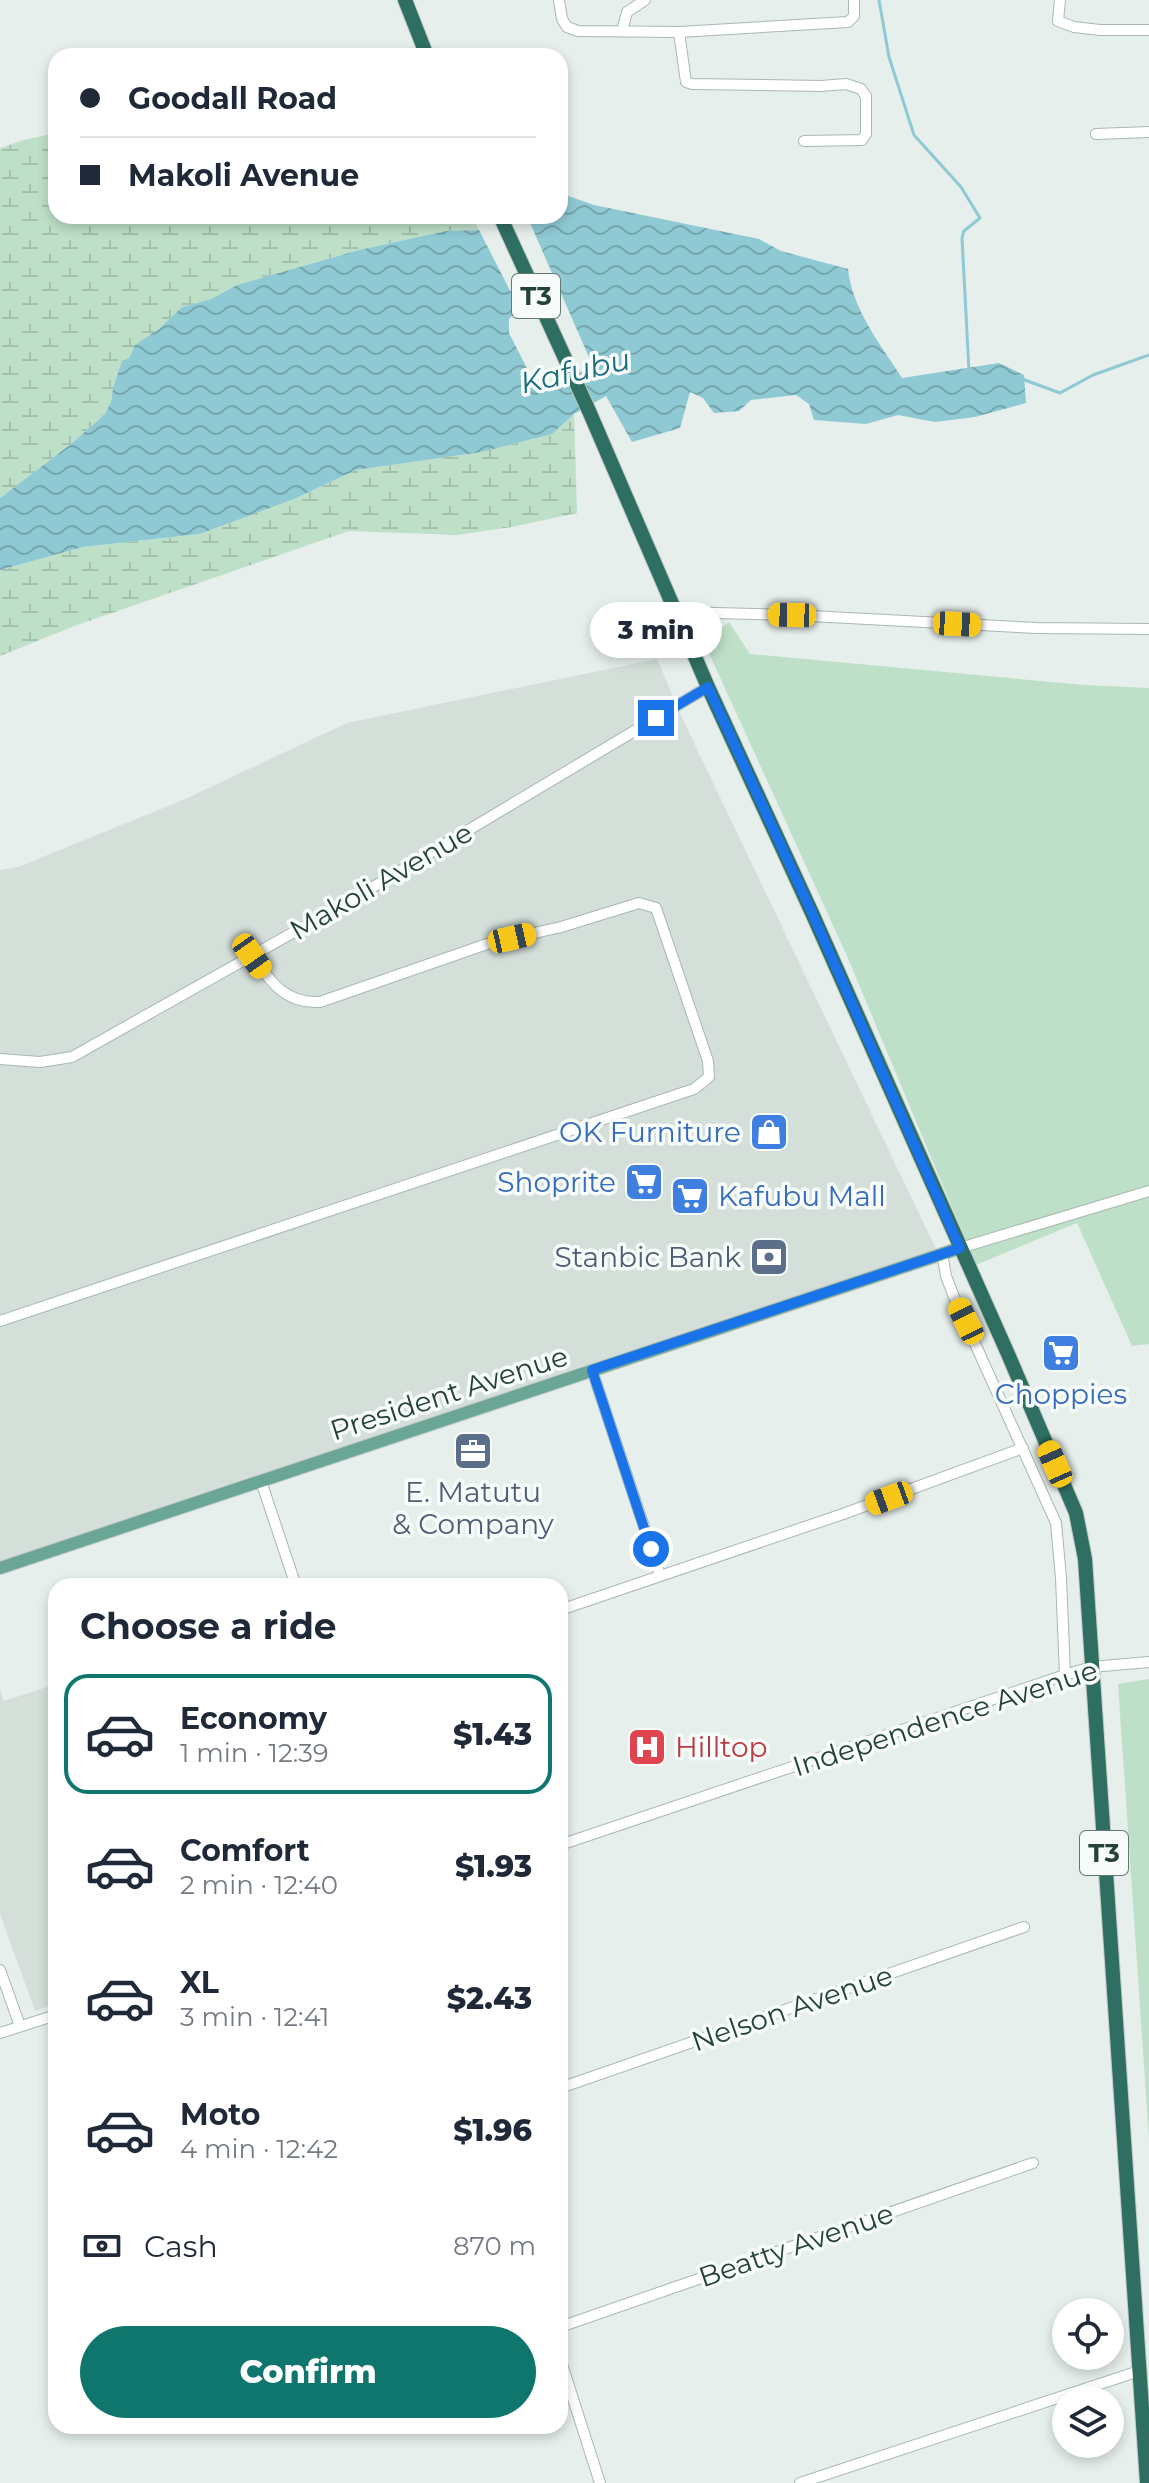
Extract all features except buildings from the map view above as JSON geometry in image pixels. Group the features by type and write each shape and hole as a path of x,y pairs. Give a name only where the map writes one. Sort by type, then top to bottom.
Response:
{"highway":[{"path":"405,0 424,48"},
{"name":"T3","path":"504,224 1076,1513 1085,1559 1147,2483"}],"main road":[{"name":"President Avenue","path":"0,1568 960,1248"}],"street":[{"path":"559,0 562,19 567,27 578,31 679,32 848,22 854,16 854,0"},
{"path":"622,31 627,12 645,0"},
{"path":"1060,0 1058,21 1074,27 1149,30"},
{"path":"679,32 683,73 686,82 692,84 846,84 861,89 866,96 866,134 862,140 804,141"},
{"path":"1096,134 1149,132"},
{"path":"676,612 1037,628 1149,629"},
{"name":"Makoli Avenue","path":"0,1059 40,1062 72,1057 252,956 708,687"},
{"path":"0,1321 694,1089 709,1077 708,1061 656,908 648,904 639,903 561,927 487,944 320,1002 296,1001 286,996 274,987 252,956"},
{"path":"960,1248 1149,1191"},
{"path":"942,1253 950,1287 1056,1523 1065,1675"},
{"path":"592,1370 660,1575"},
{"path":"568,1607 843,1514 1023,1448"},
{"path":"261,1481 293,1578"},
{"name":"Independence Avenue","path":"568,1842 1065,1675 1091,1667 1149,1662"},
{"name":"Nelson Avenue","path":"568,2085 1024,1927"},
{"path":"0,1970 20,2026"},
{"path":"0,2033 48,2017"},
{"name":"Beatty Avenue","path":"568,2324 1033,2163"},
{"path":"800,2483 1139,2371"},
{"path":"568,2383 600,2483"}],"shaded area":[{"path":"657,659 684,722 936,1249 0,1562 0,870 18,867 183,800 347,723"},
{"path":"48,1687 48,2007 35,2011 0,1914 0,1690 4,1701"}],"green space":[{"path":"48,135 48,224 476,224 479,230 446,231 359,250 237,285 211,299 182,307 160,328 135,345 113,388 111,402 104,415 0,498 0,148"},
{"path":"574,414 577,513 457,535 349,531 77,625 0,656 0,570 83,547 200,534 294,499 356,470 482,452 551,434"},
{"path":"729,622 750,654 1084,685 1149,688 1149,1344 1132,1346 1077,1223 976,1265 847,956 708,651 708,639"},
{"path":"1149,1679 1149,2138 1118,1684"}],"water":[{"path":"568,196 594,205 759,239 781,251 848,269 861,312 902,378 999,363 1024,375 1026,403 975,417 935,422 898,415 866,424 814,420 809,404 796,395 751,400 739,411 714,413 703,398 690,392 680,428 632,442 606,396 574,414 552,434 482,452 356,470 294,499 200,534 83,547 0,570 0,498 104,415 111,402 122,361 129,358 135,345 160,328 182,307 211,299 237,285 359,250 446,231 479,230 519,308 509,319 509,333 533,380 561,385 592,364 531,224 568,224"}],"waterway":[{"path":"879,0 889,57 914,135 961,187 980,218 964,231 962,238 969,371"},
{"name":"Kafubu","path":"1022,379 1060,393 1093,375 1149,355"}],"place":[{"name":"OK Furniture","path":"769,1132"},
{"name":"Shoprite","path":"644,1182"},
{"name":"Kafubu Mall","path":"690,1196"},
{"name":"Stanbic Bank","path":"769,1257"},
{"name":"Choppies","path":"1061,1353"},
{"name":"E. Matutu & Company","path":"473,1451"},
{"name":"Hilltop","path":"647,1747"}],"route":[{"path":"651,1549 592,1370 960,1248 708,687 656,718"}]}
